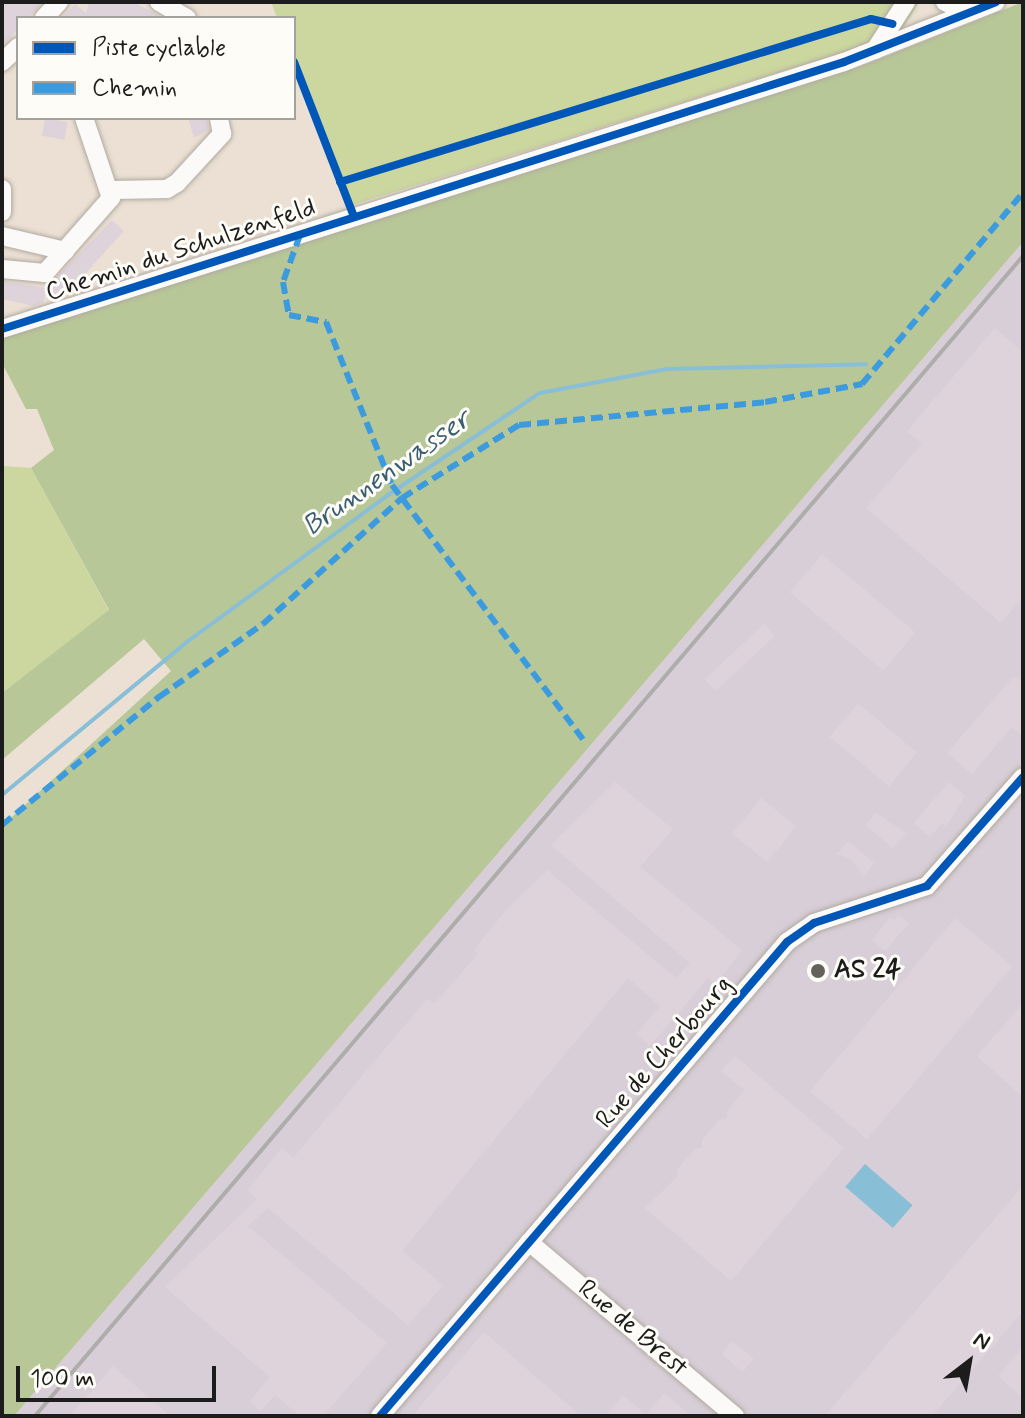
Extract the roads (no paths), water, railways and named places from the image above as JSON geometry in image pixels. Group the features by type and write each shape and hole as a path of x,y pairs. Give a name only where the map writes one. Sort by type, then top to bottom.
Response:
{"street":[{"path":"159,2 184,16"},
{"path":"875,50 906,2"},
{"path":"945,2 968,13"},
{"name":"Chemin du Schulzenfeld","path":"2,329 875,50 996,2"},
{"path":"85,120 113,190"},
{"path":"113,190 167,189 177,183 222,134 219,120"},
{"path":"2,189 2,212"},
{"path":"2,269 38,276 65,251 113,190"},
{"path":"2,236 65,251"},
{"name":"Rue de Cherbourg","path":"380,1416 787,942 814,923 927,886 1023,777"},
{"name":"Rue de Brest","path":"529,1242 735,1416"}],"water":[{"path":"865,1164 913,1205 893,1228 845,1187"}],"waterway":[{"name":"Brunnenwasser","path":"2,795 188,641 388,495 540,393 667,369 866,364"}],"railway":[{"path":"35,1416 1023,256"}],"place":[{"name":"AS 24","path":"818,971"}]}
